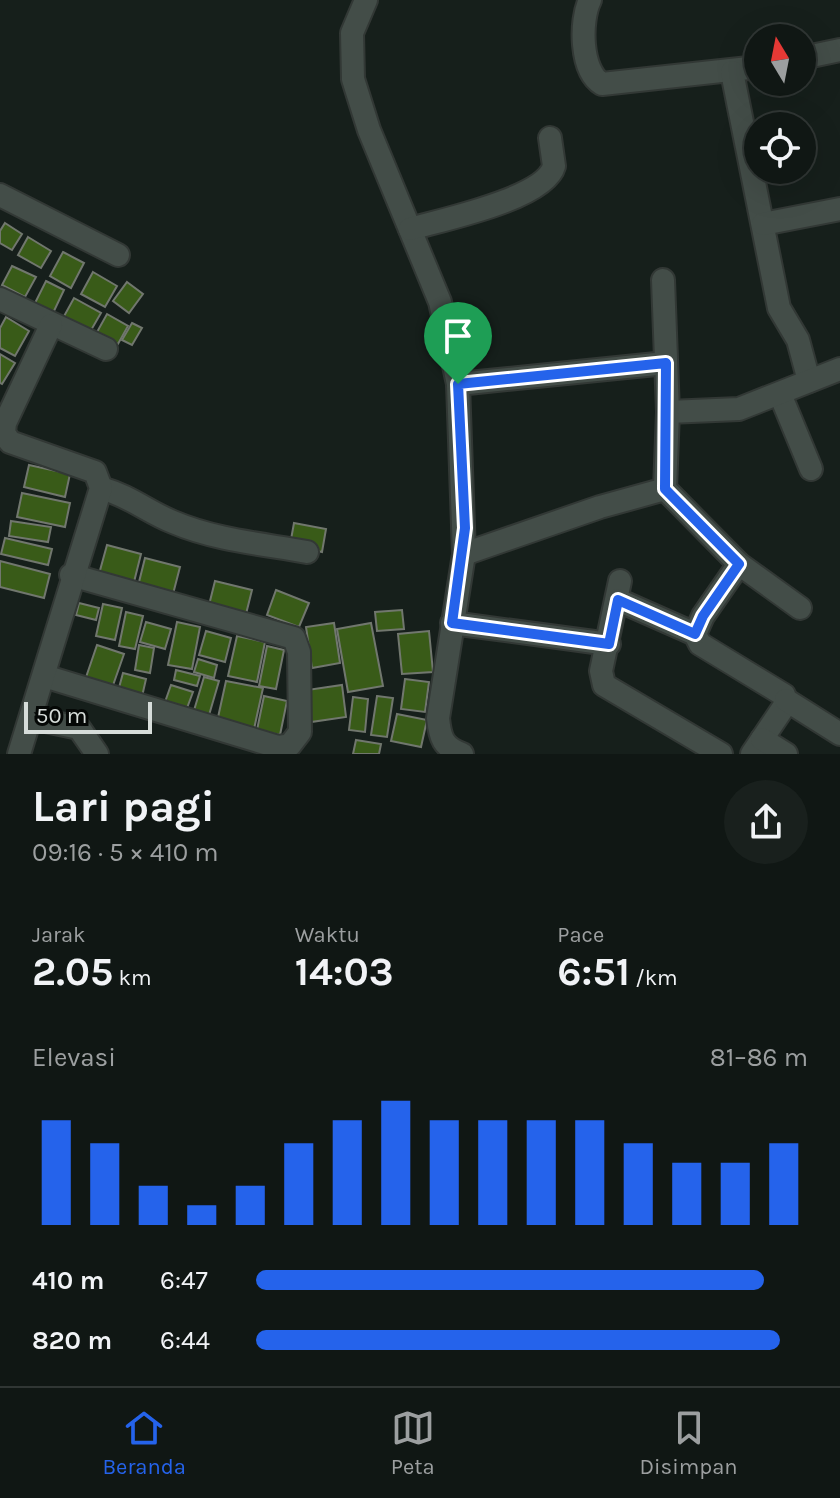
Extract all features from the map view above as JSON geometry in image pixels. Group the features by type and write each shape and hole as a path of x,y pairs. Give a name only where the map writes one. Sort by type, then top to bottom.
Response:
{"street":[{"path":"366,0 352,33 353,79 369,130 440,302 458,384 464,554 439,727 445,746 462,754"},
{"path":"590,0 583,16 584,31 589,65 597,82 614,86 744,70"},
{"path":"816,55 840,50"},
{"path":"732,72 779,308 798,340 809,381"},
{"path":"410,229 514,197 541,182 554,166 550,138"},
{"path":"0,195 118,255"},
{"path":"763,224 840,209"},
{"path":"663,280 668,412 665,489 739,564 800,608"},
{"path":"0,299 106,349"},
{"path":"19,754 71,575 101,488 95,472 10,442 4,433 5,423 51,325"},
{"path":"458,384 666,363"},
{"path":"668,412 739,409 840,369"},
{"path":"780,394 811,469"},
{"path":"101,488 132,498 170,521 199,532 307,552"},
{"path":"464,554 600,507 665,489"},
{"path":"695,634 703,616 739,564"},
{"path":"44,676 278,747 292,749 303,723 299,652 294,638 71,575"},
{"path":"721,754 604,685 601,671 619,590 695,634 700,644 775,689 786,700 840,734"},
{"path":"452,623 609,644"},
{"path":"772,751 786,700"},
{"path":"31,718 79,728 97,754"}],"building":[{"path":"5,223 22,234 12,250 0,243 0,231"},
{"path":"28,237 51,251 41,268 18,255"},
{"path":"63,252 84,263 71,288 50,276"},
{"path":"12,266 36,277 25,297 2,285"},
{"path":"93,272 117,286 105,307 81,294"},
{"path":"46,281 64,290 53,313 35,303"},
{"path":"127,282 143,294 129,313 113,301"},
{"path":"74,298 101,313 90,332 63,318"},
{"path":"107,314 128,326 118,344 97,332"},
{"path":"6,317 29,331 15,356 0,348 0,328"},
{"path":"132,323 142,328 132,345 122,340"},
{"path":"0,354 15,363 2,384 0,383"},
{"path":"29,465 70,474 65,497 24,487"},
{"path":"22,493 70,503 65,527 17,517"},
{"path":"11,521 51,527 48,542 9,536"},
{"path":"294,523 326,529 322,552 290,545"},
{"path":"5,538 52,549 48,565 1,554"},
{"path":"107,545 141,554 134,582 99,574"},
{"path":"145,558 180,567 173,594 138,586"},
{"path":"0,561 50,574 44,598 0,587"},
{"path":"215,581 252,590 246,614 209,605"},
{"path":"276,590 309,603 299,627 267,615"},
{"path":"79,603 99,608 96,620 76,615"},
{"path":"103,604 122,608 115,640 96,636"},
{"path":"402,610 404,629 377,631 375,612"},
{"path":"126,612 143,616 135,649 119,646"},
{"path":"146,622 171,629 165,649 140,642"},
{"path":"177,622 200,627 192,669 168,665"},
{"path":"334,623 340,663 312,668 306,627"},
{"path":"371,623 383,686 348,692 337,629"},
{"path":"206,631 231,638 225,662 199,655"},
{"path":"429,631 433,672 402,674 398,634"},
{"path":"237,636 265,642 257,682 228,676"},
{"path":"97,645 124,654 111,691 84,683"},
{"path":"139,645 154,648 150,673 135,670"},
{"path":"267,646 284,650 276,689 259,686"},
{"path":"198,659 217,665 214,678 194,672"},
{"path":"176,670 200,676 197,686 174,680"},
{"path":"123,673 146,679 141,701 117,695"},
{"path":"204,677 219,681 207,722 192,717"},
{"path":"405,679 429,682 425,712 401,709"},
{"path":"226,681 263,688 254,729 217,722"},
{"path":"171,685 193,692 187,708 165,702"},
{"path":"342,685 346,717 311,722 307,690"},
{"path":"264,696 287,701 280,735 257,730"},
{"path":"377,696 393,698 387,737 371,735"},
{"path":"353,697 368,699 365,732 349,730"},
{"path":"397,714 427,720 421,747 391,741"},
{"path":"356,740 381,744 379,754 353,754"}],"route":[{"path":"666,363 665,489 739,564 695,628 695,634 618,600 609,644 452,623 464,554 465,528 458,384 666,363"}]}
